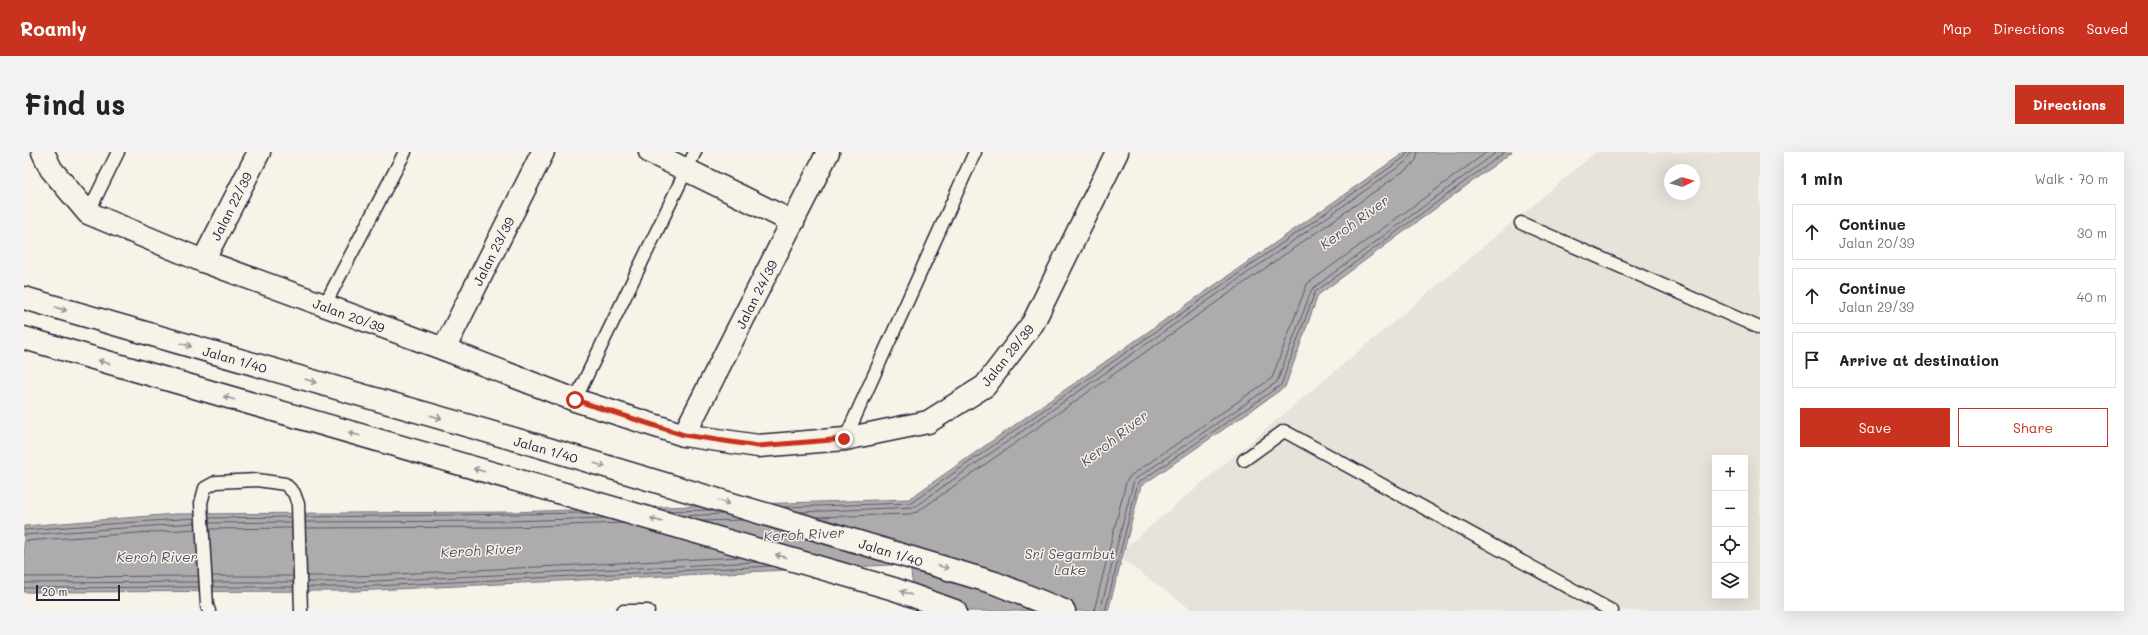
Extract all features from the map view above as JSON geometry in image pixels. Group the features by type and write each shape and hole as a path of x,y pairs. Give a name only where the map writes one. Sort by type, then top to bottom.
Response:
{"street":[{"name":"Jalan 20/39","path":"43,152 52,169 88,213 203,261 444,349 575,400 684,435"},
{"name":"Jalan 22/39","path":"203,261 259,152"},
{"name":"Jalan 23/39","path":"444,349 543,152"},
{"path":"650,152 690,161 793,222"},
{"name":"Jalan 24/39","path":"684,435 828,152"},
{"name":"Jalan 29/39","path":"684,435 758,446 844,439 928,422 985,386 1033,323 1117,152"},
{"name":"Jalan 1/40","path":"24,298 535,445 995,583 1064,611"},
{"path":"24,338 894,589 955,611"}],"lane":[{"path":"88,213 118,152"},
{"path":"324,306 404,152"},
{"path":"844,439 975,152"},
{"path":"575,400 690,161"},
{"path":"1521,223 1760,328"},
{"path":"1244,460 1284,430 1612,611"},
{"path":"208,608 201,503 205,488 216,482 257,480 285,484 294,493 298,504 301,611"},
{"path":"623,611 648,611"}],"shaded area":[{"path":"1596,152 1760,152 1760,611 1193,611 1116,555"}],"water":[{"path":"1405,152 1512,152 1318,295 1285,387 1141,486 1108,611 916,611 910,564 355,591 24,592 24,526 175,514 510,512 909,499"}],"route":[{"path":"575,400 684,435 758,446 844,439"}],"water label":[{"name":"Keroh River","path":"1354,222"},
{"name":"Keroh River","path":"1114,438"},
{"name":"Keroh River","path":"804,534"},
{"name":"Keroh River","path":"481,550"},
{"name":"Keroh River","path":"157,556"},
{"name":"Sri Segambut Lake","path":"1070,562"}]}
